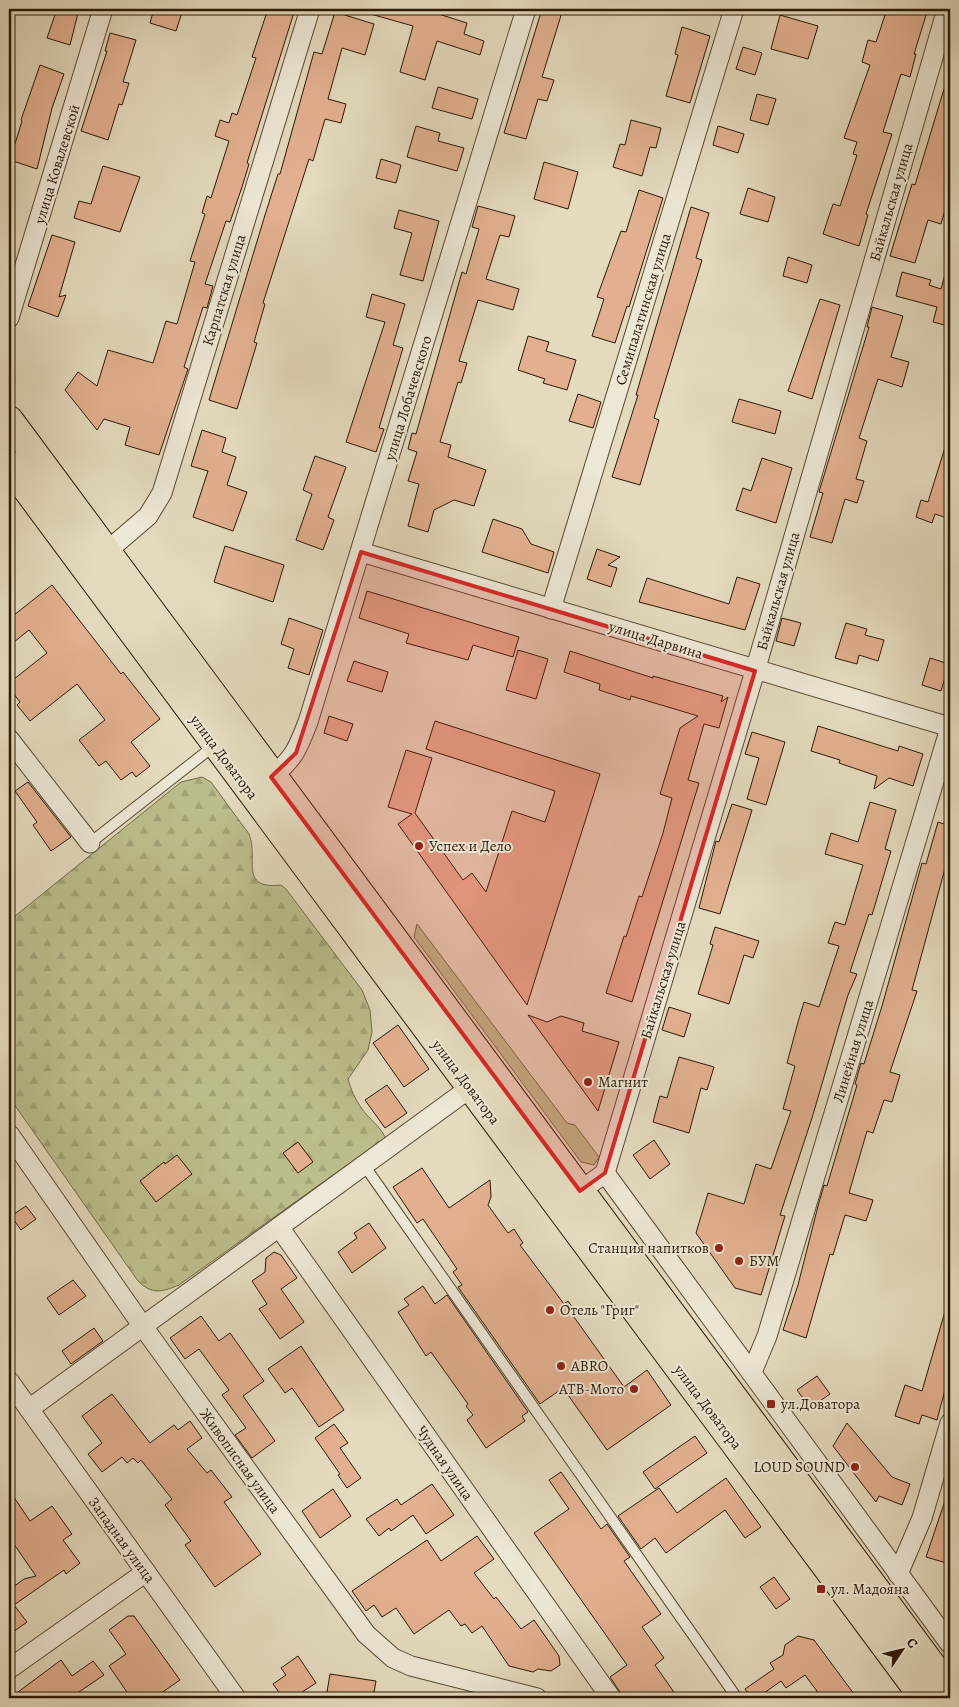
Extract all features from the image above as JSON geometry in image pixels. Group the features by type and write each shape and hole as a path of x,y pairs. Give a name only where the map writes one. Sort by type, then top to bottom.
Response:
{"main road":[{"name":"улица Доватора","path":"9,420 950,1690"},
{"name":"улица Доватора","path":"9,465 924,1698"}],"street":[{"name":"улица Ковалевской","path":"9,318 103,9"},
{"name":"Карпатская улица","path":"106,552 148,516 162,493 310,9"},
{"name":"улица Лобачевского","path":"271,776 288,764 296,753 361,552 526,9"},
{"name":"Семипалатинская улица","path":"551,609 734,9"},
{"name":"Байкальская улица","path":"605,1173 755,671 947,9"},
{"name":"улица Дарвина","path":"361,552 950,728"},
{"name":"Линейная улица","path":"752,1372 767,1336 950,728"},
{"path":"9,739 90,843"},
{"path":"16,1397 144,1328 470,1088"},
{"name":"Живописная улица","path":"9,1134 144,1328 351,1616 378,1646 393,1658 411,1666 537,1698"},
{"path":"580,1191 605,1173 950,1644"},
{"name":"Чудная улица","path":"279,1227 611,1698"},
{"name":"Западная улица","path":"16,1397 146,1572 236,1698"},
{"path":"898,1574 922,1518 950,1424"},
{"path":"9,1668 146,1572"}],"lane":[{"path":"90,843 215,745"},
{"path":"364,1165 737,1698"}],"highlighted area":[{"path":"361,552 755,671 605,1173 580,1191 271,777 296,753"}],"green space":[{"path":"202,777 211,782 249,834 253,870 259,883 281,885 286,889 362,990 370,1010 372,1032 368,1050 348,1079 365,1113 385,1137 381,1143 361,1155 179,1285 157,1291 148,1289 138,1281 9,1097 9,921 181,782"},
{"path":"417,924 567,1123 575,1125 599,1157 594,1165 581,1162 414,937"}],"building":[{"path":"57,9 79,9 70,45 47,38"},
{"path":"154,9 183,9 176,31 150,23"},
{"path":"268,9 295,9 247,163 249,164 242,187 230,222 226,221 205,284 213,286 207,308 203,307 184,367 188,369 159,455 125,445 130,427 104,419 97,430 65,390 78,372 97,386 108,350 153,363 166,321 177,324 195,262 190,261 205,214 202,213 207,196 211,198 229,141 215,136 220,120 229,123 232,113 237,115 256,58 252,57"},
{"path":"368,9 423,9 467,23 464,34 484,41 480,55 437,41 425,80 400,72 413,26 367,13"},
{"path":"542,9 563,9 542,77 554,80 547,101 538,99 526,139 504,133"},
{"path":"887,9 917,9 927,12 914,54 916,54 910,77 901,74 883,132 892,134 866,214 868,215 859,246 823,234 833,204 840,206 857,155 853,154 857,142 844,138 870,65 862,62 868,40 876,42"},
{"path":"335,12 374,24 365,55 342,48 328,99 346,104 341,123 325,119 313,161 309,159 263,303 265,304 254,342 257,343 237,409 209,400 265,215 278,174 280,174 314,52 322,54"},
{"path":"780,15 818,26 808,59 771,49"},
{"path":"682,27 710,36 690,103 666,96 678,55 675,54"},
{"path":"110,33 136,40 123,82 129,83 122,105 119,104 108,140 81,131 107,51 105,51"},
{"path":"743,47 762,53 755,75 736,69"},
{"path":"40,65 64,74 52,108 37,169 10,160 21,120"},
{"path":"947,79 950,79 950,130 945,148 950,150 950,192 941,224 928,220 915,263 890,256 912,184 915,185"},
{"path":"438,87 478,99 472,119 432,108"},
{"path":"757,94 776,99 768,125 750,120"},
{"path":"631,120 661,128 656,148 650,147 642,176 613,167 620,144 625,145"},
{"path":"416,126 440,133 438,141 464,148 457,171 407,157"},
{"path":"718,126 744,134 738,153 713,145"},
{"path":"381,159 401,165 396,183 376,178"},
{"path":"544,162 578,172 568,209 534,199"},
{"path":"103,166 140,177 120,232 74,218 79,201 91,204"},
{"path":"748,188 775,197 768,222 740,214"},
{"path":"639,190 663,198 629,307 627,306 615,343 592,336 604,299 597,297 621,231 626,232"},
{"path":"478,206 515,216 509,237 500,235 486,279 519,289 513,310 478,300 459,361 467,363 461,383 458,382 440,442 451,445 448,457 486,470 474,506 454,500 434,510 428,532 408,526 419,484 408,481 417,452 408,449 412,433 416,434 462,272 466,274 479,229 472,227"},
{"path":"691,207 709,213 696,258 702,260 654,418 659,420 640,485 612,477 638,395 636,395"},
{"path":"399,210 439,221 423,281 400,275 412,233 394,228"},
{"path":"52,235 75,242 59,297 66,295 58,317 28,306"},
{"path":"788,257 812,265 807,283 783,276"},
{"path":"902,272 931,280 929,285 941,289 945,274 950,275 950,317 948,326 933,322 937,307 896,296"},
{"path":"372,294 405,304 393,345 403,348 379,428 384,429 376,452 346,442 385,322 366,317"},
{"path":"820,299 840,305 812,399 788,391"},
{"path":"872,307 903,316 891,357 909,362 902,387 878,379 859,438 867,441 856,479 864,481 857,503 845,499 832,543 810,537 823,493 819,492 869,327 867,327"},
{"path":"528,336 549,342 546,351 576,360 567,390 543,383 545,379 518,370"},
{"path":"578,394 601,402 593,428 569,421"},
{"path":"739,399 781,411 775,434 732,422"},
{"path":"202,430 226,438 222,452 236,457 227,485 247,492 233,531 193,517 208,471 191,466"},
{"path":"947,441 950,441 950,519 935,514 932,523 916,517 921,500 928,502"},
{"path":"315,456 346,467 328,517 334,520 323,550 296,540 312,494 303,490"},
{"path":"762,458 792,468 776,523 736,510 743,488 751,491"},
{"path":"493,519 522,529 531,544 554,552 548,573 482,552"},
{"path":"225,546 284,565 273,602 214,582"},
{"path":"597,549 620,557 608,565 617,568 611,587 587,579"},
{"path":"737,577 760,584 745,630 639,602 647,578 729,604"},
{"path":"52,585 121,674 123,672 160,719 131,742 150,766 136,777 132,772 121,780 106,761 99,766 79,740 105,720 77,684 30,721 17,705 20,702 9,688 9,683 47,653 29,630 9,646 9,619"},
{"path":"367,591 519,637 513,657 473,645 468,660 406,643 409,634 359,618"},
{"path":"289,618 323,630 309,675 288,668 294,649 281,644"},
{"path":"782,618 801,623 794,646 776,641"},
{"path":"846,623 867,629 865,635 884,640 878,661 859,655 857,664 835,658"},
{"path":"518,650 548,659 536,699 506,690"},
{"path":"570,651 653,678 653,676 723,696 721,702 728,697 719,728 704,724 688,780 699,783 632,1002 606,993 624,936 626,937 639,896 642,897 663,833 672,798 660,794 680,728 698,716 631,696 630,700 599,690 600,684 564,672"},
{"path":"930,658 949,664 941,691 922,685"},
{"path":"354,661 388,672 382,692 347,681"},
{"path":"329,716 353,724 347,741 324,733"},
{"path":"435,721 600,774 527,1005 398,824 412,814 388,807 406,750 432,758 415,813 463,880 472,873 486,892 512,811 545,822 555,791 426,749"},
{"path":"818,726 898,751 899,746 923,754 913,786 889,778 874,789 877,776 839,763 840,760 811,751"},
{"path":"752,732 785,742 766,805 747,799 759,758 745,754"},
{"path":"28,782 71,837 51,851 33,825 37,822 15,791"},
{"path":"870,802 896,810 885,849 891,851 872,915 869,914 850,972 857,974 848,995 812,1118 780,1215 785,1216 761,1295 735,1288 696,1233 708,1193 744,1204 756,1164 771,1169 791,1111 783,1109 795,1066 787,1063 804,1002 819,1007 839,946 828,943 835,922 845,925 863,865 825,854 831,833 858,842"},
{"path":"732,804 752,810 720,914 699,908 716,841 719,842"},
{"path":"938,822 950,826 950,850 912,990 917,991 890,1072 900,1075 892,1102 884,1100 873,1133 867,1131 849,1193 873,1200 866,1221 845,1215 833,1255 830,1254 806,1338 783,1330 798,1285 824,1185 827,1186 857,1085 855,1084 861,1063 864,1064 882,1006 922,863 926,864"},
{"path":"715,927 759,941 753,958 744,955 729,1004 698,994 713,945 710,944"},
{"path":"669,1007 691,1014 684,1037 662,1030"},
{"path":"528,1015 547,1022 561,1016 584,1023 582,1031 619,1042 598,1111"},
{"path":"398,1025 429,1069 404,1087 373,1043"},
{"path":"679,1057 714,1067 707,1090 701,1088 689,1133 653,1122 660,1096 667,1098"},
{"path":"387,1085 407,1113 385,1128 365,1100"},
{"path":"654,1140 670,1164 650,1179 633,1155"},
{"path":"298,1142 313,1162 298,1173 283,1153"},
{"path":"177,1155 192,1174 156,1202 140,1181 164,1162 165,1164"},
{"path":"422,1168 449,1208 490,1180 491,1197 488,1205 508,1233 514,1229 523,1243 520,1245 564,1304 568,1301 578,1315 574,1317 624,1387 647,1370 671,1405 607,1450 563,1388 540,1404 458,1287 462,1285 453,1272 457,1269 423,1219 417,1223 393,1187"},
{"path":"26,1206 36,1219 21,1230 11,1216"},
{"path":"369,1223 386,1248 352,1273 338,1252 357,1238 354,1233"},
{"path":"274,1252 281,1255 297,1278 281,1289 304,1322 280,1339 259,1309 267,1304 252,1281 265,1272 266,1258"},
{"path":"73,1280 86,1296 59,1315 47,1298"},
{"path":"423,1286 435,1304 447,1295 528,1412 522,1416 525,1421 486,1448 467,1420 473,1415 466,1406 468,1404 431,1352 426,1356 398,1312 409,1305 404,1299"},
{"path":"946,1308 950,1309 950,1371 937,1420 922,1415 919,1424 895,1416 905,1385 922,1391"},
{"path":"201,1316 219,1341 230,1333 264,1381 243,1396 275,1441 252,1458 235,1435 246,1428 222,1395 229,1390 199,1349 185,1359 170,1338"},
{"path":"94,1328 103,1341 71,1364 62,1351"},
{"path":"301,1346 344,1410 319,1427 292,1388 285,1393 268,1369"},
{"path":"817,1376 830,1394 810,1408 797,1390"},
{"path":"112,1394 150,1443 174,1425 178,1430 190,1421 202,1438 187,1449 207,1473 211,1470 232,1497 224,1502 261,1554 215,1587 185,1545 191,1541 165,1505 172,1499 141,1460 138,1463 133,1458 127,1463 122,1457 102,1472 88,1454 102,1443 82,1416"},
{"path":"847,1423 892,1477 910,1484 902,1505 879,1496 876,1502 833,1446"},
{"path":"334,1424 348,1443 340,1448 361,1478 347,1488 338,1475 340,1474 315,1438"},
{"path":"695,1436 707,1453 655,1489 643,1472"},
{"path":"561,1472 601,1529 607,1524 630,1557 624,1561 661,1614 642,1627 664,1658 655,1665 678,1698 624,1698 610,1677 627,1665 534,1533 569,1509 549,1480"},
{"path":"726,1478 761,1527 745,1538 725,1510 666,1553 655,1538 641,1549 618,1516 659,1488 677,1513"},
{"path":"432,1484 454,1515 426,1534 413,1515 391,1531 389,1528 379,1536 366,1519 397,1499 401,1505"},
{"path":"333,1489 351,1516 320,1538 302,1511"},
{"path":"9,1490 30,1521 52,1506 72,1534 63,1540 80,1563 66,1574 64,1570 14,1605 27,1622 9,1635 9,1590 24,1579 36,1576 9,1537"},
{"path":"946,1498 950,1499 950,1564 926,1557"},
{"path":"477,1536 494,1559 474,1573 521,1629 534,1620 559,1656 560,1665 551,1671 538,1669 533,1672 509,1666 482,1626 472,1633 465,1624 461,1626 449,1610 414,1634 396,1608 382,1617 374,1605 366,1611 352,1591 427,1540 441,1561"},
{"path":"774,1577 790,1599 776,1609 760,1587"},
{"path":"128,1616 134,1616 180,1680 154,1698 131,1698 109,1666 126,1654 109,1630"},
{"path":"798,1636 814,1640 857,1698 822,1698 805,1675 786,1688 781,1681 757,1698 751,1698 745,1689 774,1669 770,1663 783,1655 785,1645"},
{"path":"298,1656 316,1683 293,1698 283,1698 273,1684 286,1675 281,1668"},
{"path":"61,1660 72,1676 93,1661 104,1675 70,1698 10,1698"},
{"path":"330,1674 376,1681 373,1698 326,1698"}],"place":[{"name":"Успех и Дело","path":"419,846"},
{"name":"Магнит","path":"588,1082"},
{"name":"Станция напитков","path":"719,1248"},
{"name":"БУМ","path":"739,1261"},
{"name":"Отель \"Григ\"","path":"550,1310"},
{"name":"ABRO","path":"561,1366"},
{"name":"АТВ-Мото","path":"634,1389"},
{"name":"ул.Доватора","path":"771,1404"},
{"name":"LOUD SOUND","path":"855,1467"},
{"name":"ул. Мадояна","path":"821,1589"}]}
